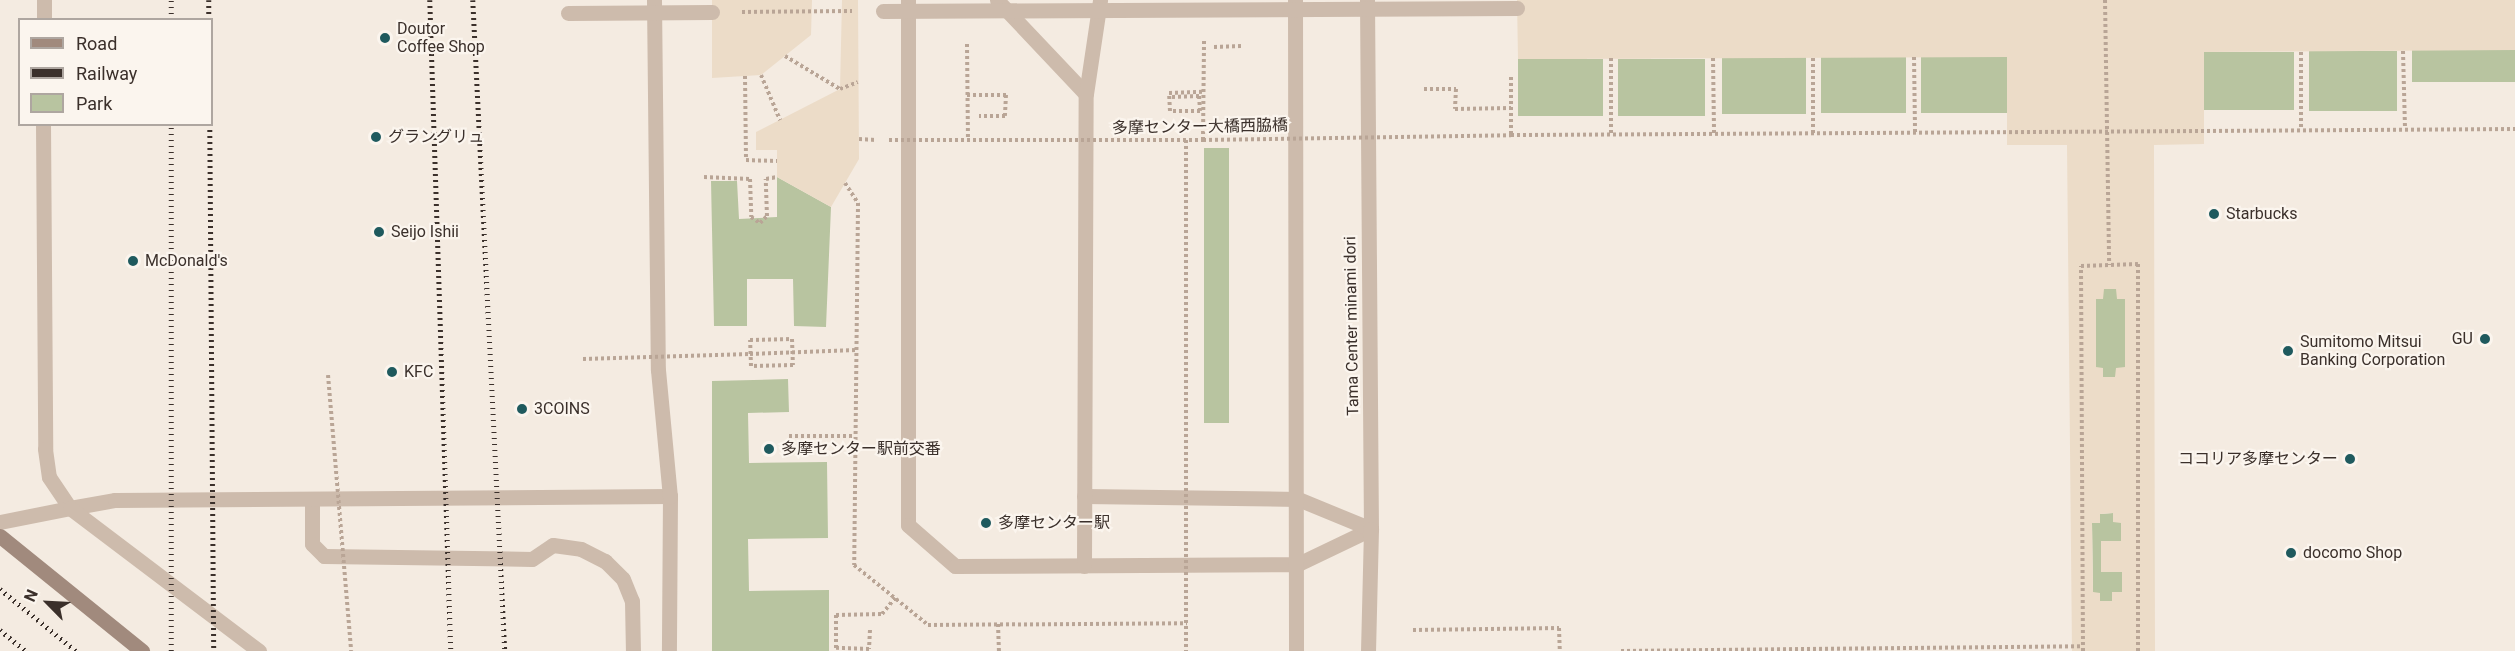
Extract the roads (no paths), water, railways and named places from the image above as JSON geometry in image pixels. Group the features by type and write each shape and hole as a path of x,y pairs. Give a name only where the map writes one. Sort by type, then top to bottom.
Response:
{"main road":[{"path":"0,536 142,651"}],"street":[{"path":"44,0 44,18"},
{"path":"654,0 658,370 670,496 669,651"},
{"path":"908,0 908,525 955,566 1298,564 1371,529"},
{"path":"997,0 1086,94"},
{"path":"1084,566 1086,94 1100,0"},
{"path":"1295,0 1298,499 1296,651"},
{"name":"Tama Center minami dori","path":"1367,0 1371,529 1368,651"},
{"path":"883,11 1517,8"},
{"path":"568,13 712,12"},
{"path":"43,126 45,449 49,477 70,508 259,651"},
{"path":"0,522 114,500 670,496"},
{"path":"1084,496 1298,499 1371,529"},
{"path":"312,498 312,544 324,556 532,559 553,545 581,549 605,561 623,579 632,601 633,651"}],"railway":[{"path":"171,0 171,18"},
{"path":"209,0 209,18"},
{"path":"430,0 451,651"},
{"path":"473,0 505,651"},
{"path":"171,126 171,651"},
{"path":"210,126 214,651"},
{"path":"0,589 76,651"},
{"path":"0,630 26,651"}],"place":[{"name":"Doutor Coffee Shop","path":"385,38"},
{"name":"グラングリュ","path":"376,137"},
{"name":"Starbucks","path":"2214,214"},
{"name":"Seijo Ishii","path":"379,232"},
{"name":"McDonald's","path":"133,261"},
{"name":"GU","path":"2485,339"},
{"name":"Sumitomo Mitsui Banking Corporation","path":"2288,351"},
{"name":"KFC","path":"392,372"},
{"name":"3COINS","path":"522,409"},
{"name":"多摩センター駅前交番","path":"769,449"},
{"name":"ココリア多摩センター","path":"2350,459"},
{"name":"多摩センター駅","path":"986,523"},
{"name":"docomo Shop","path":"2291,553"}]}
